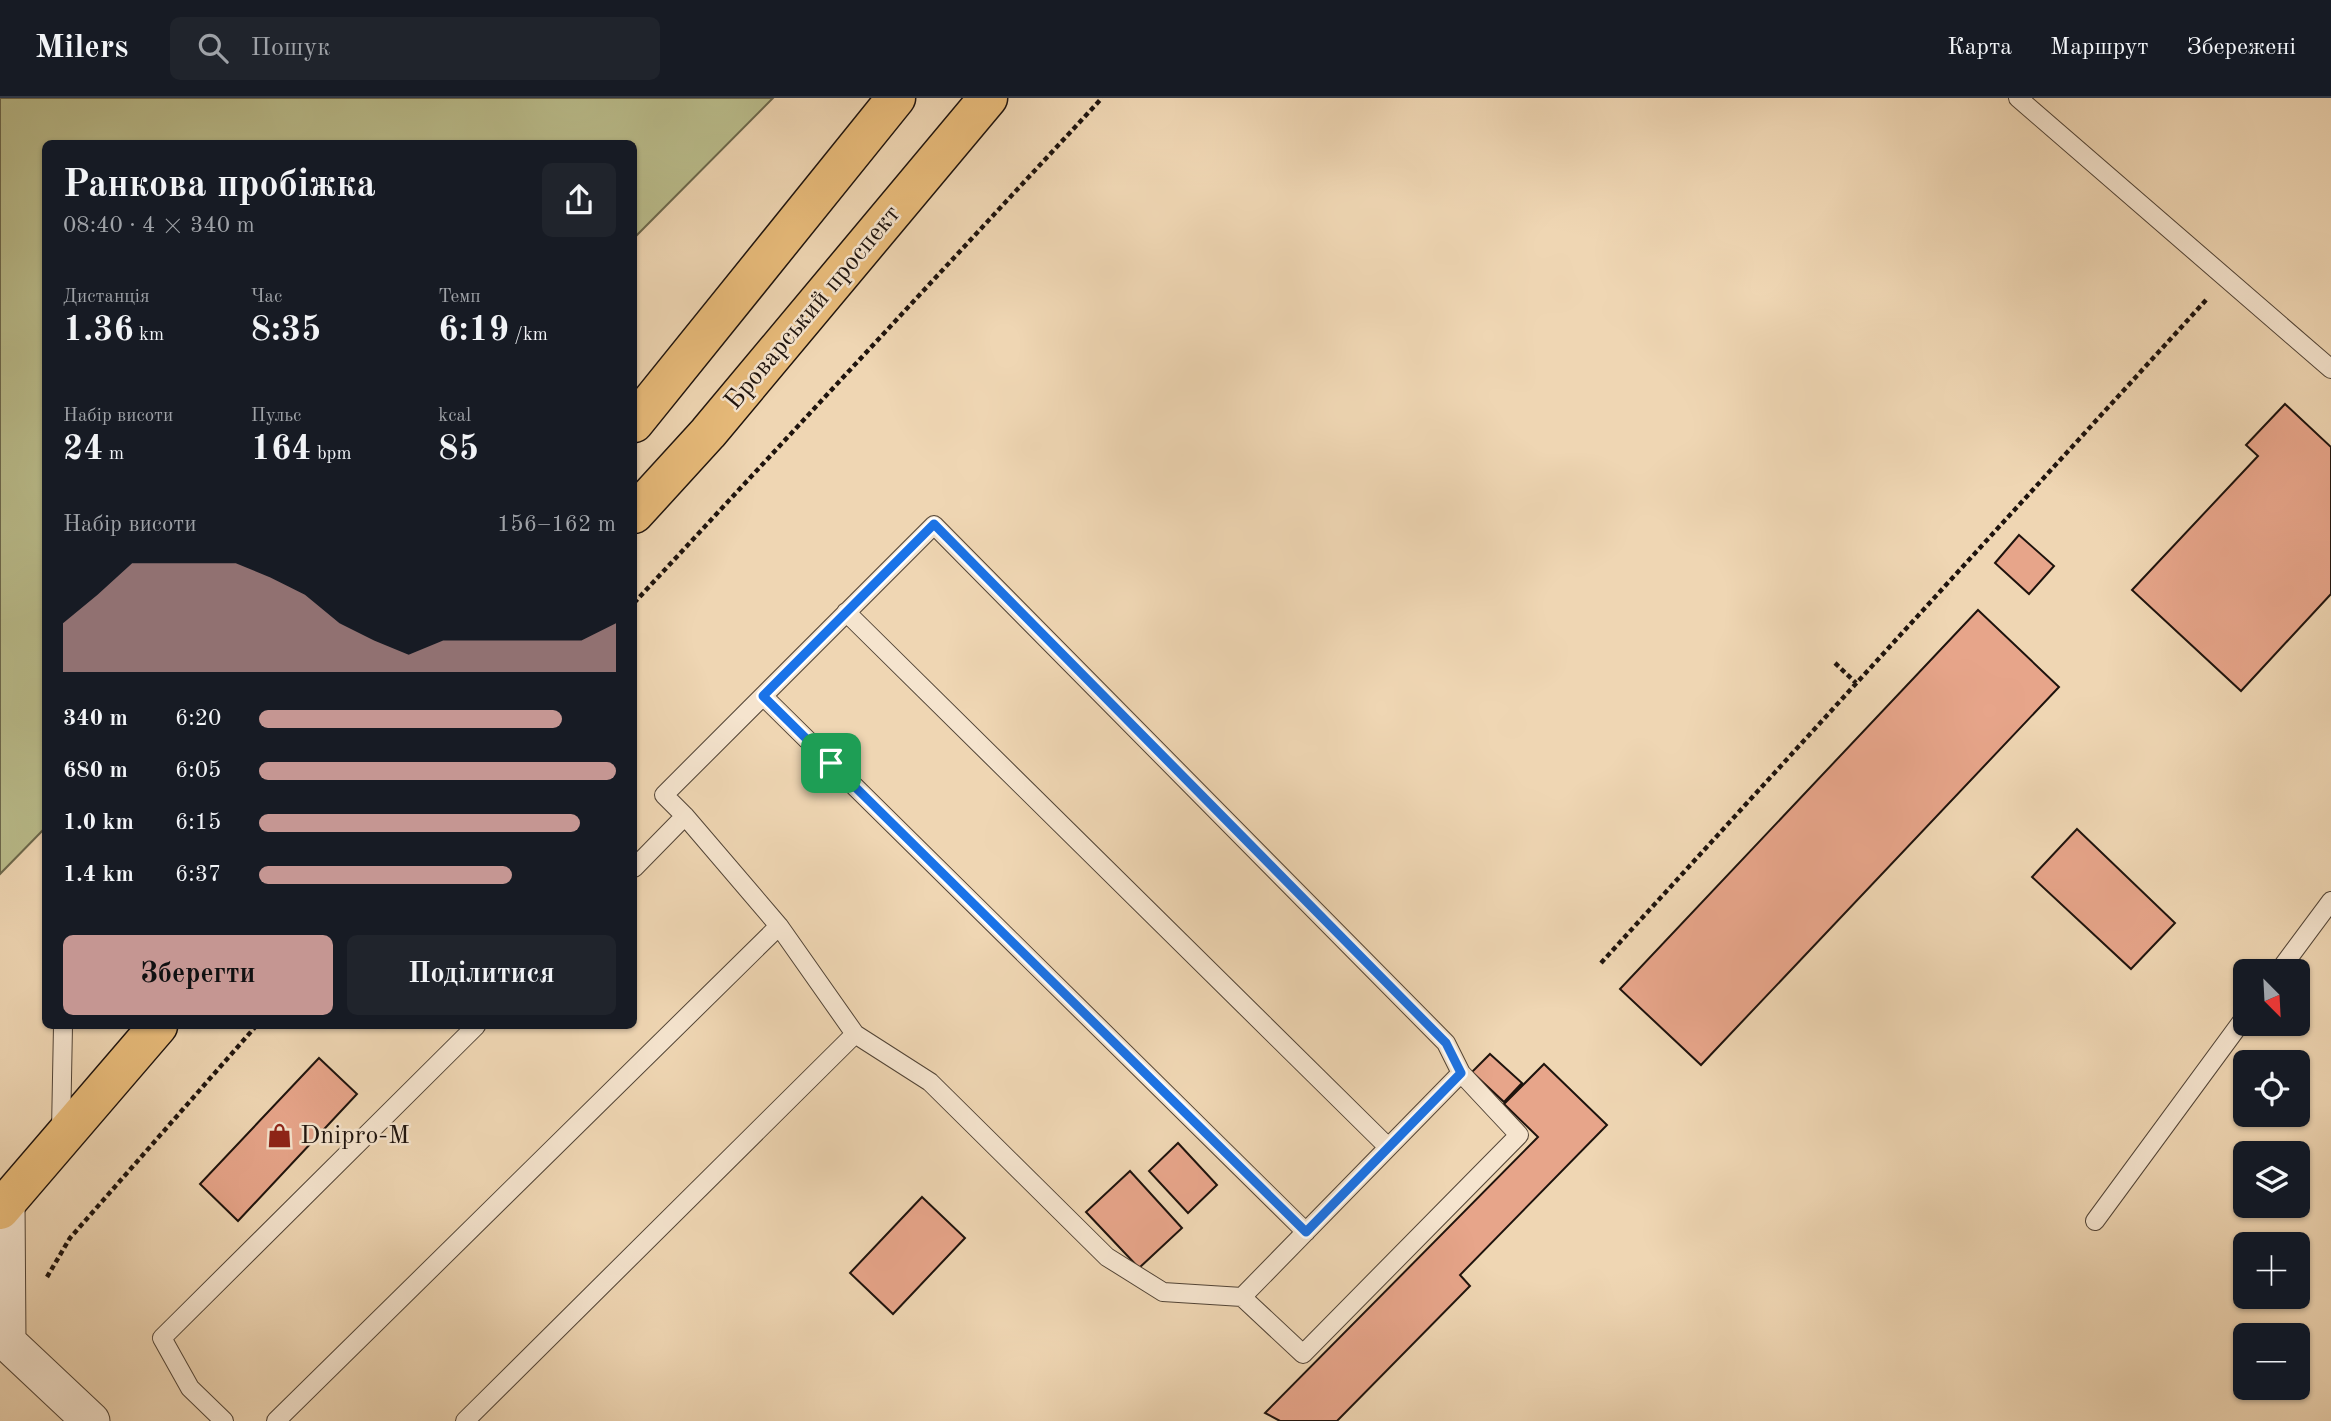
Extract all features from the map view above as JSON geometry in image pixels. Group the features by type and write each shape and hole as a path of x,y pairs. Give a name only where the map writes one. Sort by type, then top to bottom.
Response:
{"main road":[{"path":"637,419 896,98"},
{"name":"Броварський проспект","path":"637,511 708,433 988,98"},
{"path":"2,1206 155,1029"}],"street":[{"path":"2,1206 2,1345 91,1421"}],"lane":[{"path":"2018,98 2331,369"},
{"path":"934,524 1446,1043 1461,1073 1519,1135 1303,1354 1242,1297 1163,1292 1107,1257 930,1082 855,1034 779,926 664,795 846,612 934,524"},
{"path":"846,612 1388,1147"},
{"path":"763,696 1306,1232"},
{"path":"637,865 685,816"},
{"path":"2288,959 2331,901"},
{"path":"276,1421 779,926"},
{"path":"60,1142 63,1029"},
{"path":"224,1421 190,1388 163,1338 473,1029"},
{"path":"2095,1221 2233,1033"},
{"path":"465,1421 855,1034"},
{"path":"1242,1297 1461,1073"}],"path":[{"path":"637,600 1101,98"},
{"path":"1601,963 2226,279"},
{"path":"1835,663 1856,683"},
{"path":"42,1284 70,1238 253,1029"}],"green space":[{"path":"0,98 773,98 637,235 637,140 42,140 42,831 0,874"}],"building":[{"path":"2285,404 2331,447 2331,594 2241,691 2132,590 2258,456 2246,445"},
{"path":"2019,535 2054,566 2029,594 1995,563"},
{"path":"1978,610 2059,687 1701,1065 1620,989"},
{"path":"2077,829 2175,923 2131,969 2032,877"},
{"path":"1490,1054 1522,1083 1504,1102 1472,1072"},
{"path":"319,1058 357,1094 238,1221 200,1184"},
{"path":"1544,1064 1607,1125 1460,1275 1470,1286 1337,1421 1280,1421 1265,1413 1538,1137 1504,1104"},
{"path":"1178,1143 1217,1185 1188,1213 1149,1171"},
{"path":"1130,1171 1182,1228 1139,1268 1086,1212"},
{"path":"922,1197 965,1238 893,1314 850,1273"}],"place":[{"name":"Dnipro-M","path":"280,1136"}],"route":[{"path":"934,524 1446,1043 1461,1073 1306,1232 831,763 763,696 934,524"}]}
